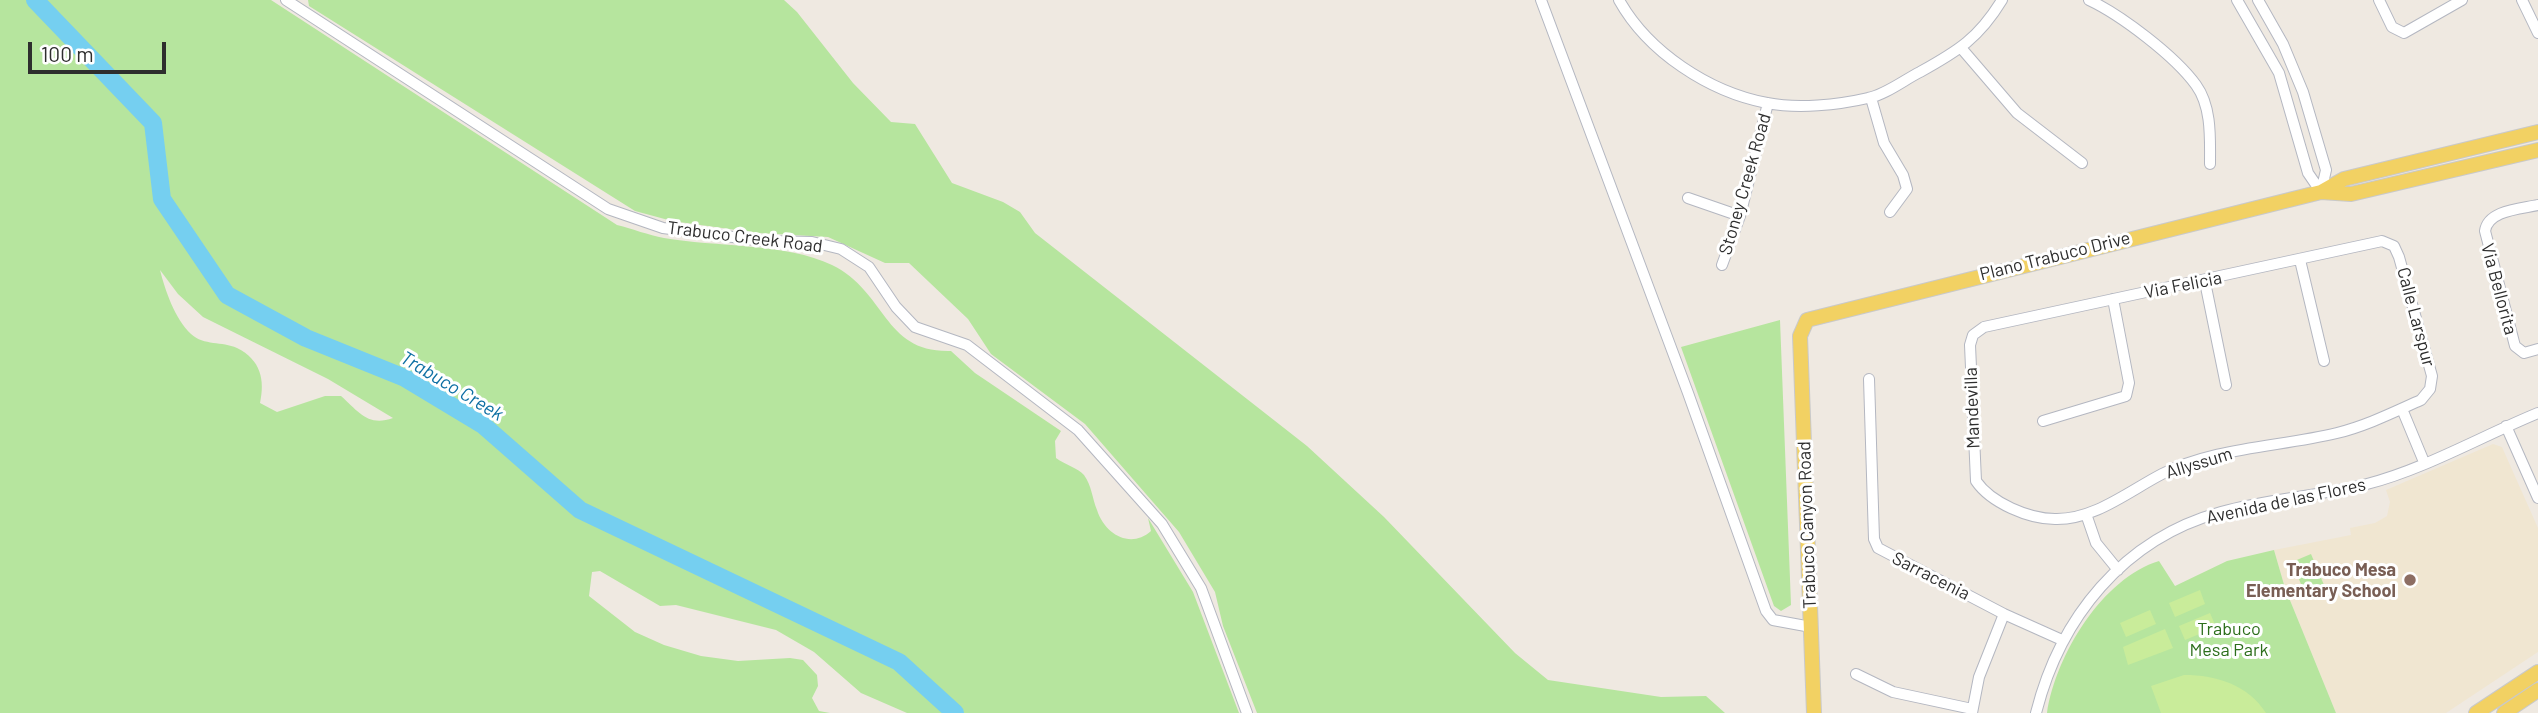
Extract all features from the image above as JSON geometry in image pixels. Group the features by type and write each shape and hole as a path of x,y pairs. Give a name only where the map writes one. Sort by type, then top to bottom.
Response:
{"main road":[{"name":"Plano Trabuco Drive","path":"1800,336 1802,325 1814,316 2321,192 2344,179 2538,132"},
{"name":"Plano Trabuco Drive","path":"2321,192 2351,194 2538,150"},
{"name":"Trabuco Canyon Road","path":"1800,336 1814,713"},
{"path":"2476,713 2538,672"},
{"path":"2504,713 2538,690"}],"street":[{"name":"Trabuco Creek Road","path":"286,0 608,209 663,228 841,248 869,267 897,307 915,327 967,345 1078,430 1162,524 1201,588 1247,713"},
{"path":"1541,0 1688,393 1766,611 1773,620 1811,627"},
{"path":"1619,0 1627,15 1651,41 1686,71 1726,89 1768,103 1821,104 1871,98 1962,49 2002,0"},
{"path":"2089,0 2162,52 2197,86 2210,122 2210,164"},
{"path":"2237,0 2279,72 2308,173 2321,192"},
{"path":"2258,0 2283,44 2303,92 2326,170 2321,192"},
{"path":"2379,0 2398,32 2413,29 2462,0"},
{"path":"2522,0 2538,33"},
{"path":"1962,49 2017,113 2082,163"},
{"path":"1871,98 1884,143 1903,175 1907,189 1890,212"},
{"name":"Stoney Creek Road","path":"1722,265 1740,216 1768,103"},
{"path":"1688,198 1740,216"},
{"name":"Via Bellorita","path":"2538,205 2495,215 2486,224 2485,235 2513,342 2520,351 2538,349"},
{"name":"Via Felicia","path":"1973,335 1984,327 2205,282 2382,241 2394,246"},
{"name":"Calle Larspur","path":"2394,246 2432,376 2430,389"},
{"path":"2300,260 2324,361"},
{"path":"2205,282 2227,385"},
{"path":"2043,421 2126,396 2129,383 2113,299"},
{"name":"Mandevilla","path":"1973,335 1970,345 1976,481"},
{"name":"Sarracenia","path":"1869,379 1875,544 1882,551 2004,614 2062,640"},
{"name":"Allyssum","path":"1976,481 1981,489 2003,503 2040,518 2056,520 2086,514 2161,475 2204,458 2339,432 2421,400 2430,389"},
{"path":"2402,408 2424,462"},
{"name":"Avenida de las Flores","path":"2036,713 2049,667 2062,640 2086,603 2118,570 2163,537 2217,513 2366,484 2538,413"},
{"path":"2506,426 2538,498"},
{"path":"2086,514 2096,543 2118,570"},
{"path":"1856,674 1893,692 1972,711 1979,677 2004,614"}],"shaded area":[{"name":"Trabuco Mesa Elementary School","path":"2493,444 2502,447 2538,528 2538,652 2446,713 2336,713 2285,588 2274,550 2351,535 2350,528 2375,523 2387,516 2390,502 2386,490"}],"green space":[{"path":"0,0 271,0 617,225 664,238 794,253 832,265 864,290 898,332 911,342 929,349 951,351 975,373 1061,431 1055,441 1056,458 1084,475 1101,519 1112,532 1127,539 1143,536 1151,531 1148,518 1193,592 1239,713 907,713 861,693 814,652 776,630 676,605 660,606 600,571 592,572 589,596 635,632 664,645 701,656 738,661 790,658 803,660 817,675 818,686 812,698 819,711 830,713 0,713","holes":["160,270 178,294 203,317 328,379 393,418 377,421 370,419 341,396 325,396 277,412 260,403 261,379 251,358 237,348 207,342 191,334 175,312"]},
{"path":"308,0 784,0 797,12 853,83 891,122 915,124 952,183 1003,202 1020,212 1035,233 1307,446 1384,517 1515,653 1548,680 1661,697 1706,696 1725,713 1257,713 1223,626 1215,592 1179,532 1085,424 991,354 968,319 909,263 885,263 828,237 758,233 672,221 635,211 309,6"},
{"path":"1780,320 1791,605 1781,611 1774,606 1681,347"},
{"name":"Trabuco Mesa Park","path":"2274,550 2285,588 2336,713 2047,713 2060,667 2085,621 2101,601 2138,570 2159,561 2175,586 2227,561"},
{"path":"2311,554 2324,585 2305,594 2292,562"},
{"path":"2200,590 2205,604 2175,617 2169,603"},
{"path":"2150,610 2156,624 2126,637 2120,623"},
{"path":"2210,613 2216,627 2185,640 2179,626"},
{"path":"2165,629 2173,648 2128,665 2123,647"},
{"path":"2184,675 2208,677 2231,684 2250,695 2266,713 2161,713 2151,686"}],"waterway":[{"name":"Trabuco Creek","path":"35,0 153,123 162,199 227,295 306,338 405,378 483,425 580,510 899,662 955,713"}],"place":[{"name":"Trabuco Mesa Elementary School","path":"2410,580"}]}
